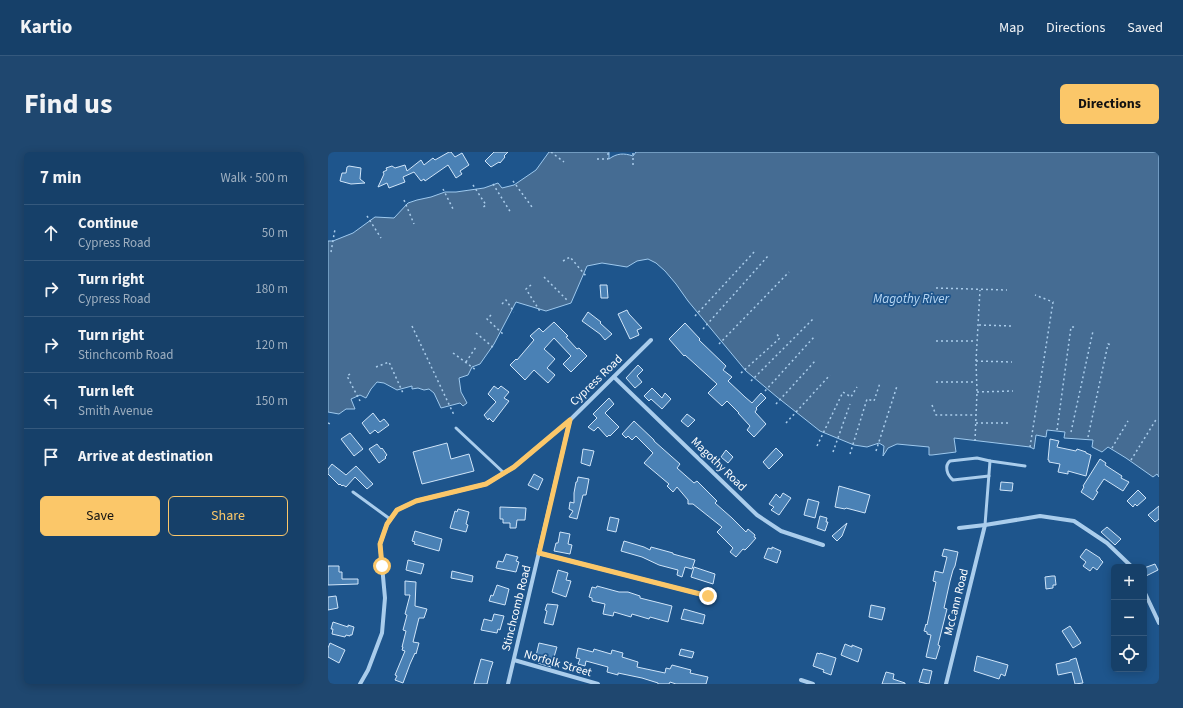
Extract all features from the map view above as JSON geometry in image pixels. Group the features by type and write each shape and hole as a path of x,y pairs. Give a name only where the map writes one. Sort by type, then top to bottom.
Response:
{"street":[{"name":"Cypress Road","path":"360,684 368,670 382,633 385,598 380,544 387,524 397,510 416,501 486,484 514,467 570,420 651,340"},
{"name":"Magothy Road","path":"614,377 757,515 781,531 823,544"},
{"name":"Stinchcomb Road","path":"508,684 570,420"},
{"path":"959,528 1040,516 1074,521 1107,543 1129,564"},
{"name":"McCann Road","path":"946,684 985,525"},
{"path":"539,553 708,596"},
{"path":"1147,597 1159,623"},
{"name":"Norfolk Street","path":"514,660 598,684"},
{"path":"801,680 813,684"}],"lane":[{"path":"456,428 504,473"},
{"path":"989,476 953,480 950,477 946,467 950,461 977,458 1025,466"},
{"path":"985,525 990,461"},
{"path":"353,492 390,520"}],"path":[{"path":"551,152 564,162"},
{"path":"597,159 608,159 608,153"},
{"path":"633,153 633,166"},
{"path":"513,181 532,208"},
{"path":"493,184 511,213"},
{"path":"473,185 486,205 482,208"},
{"path":"443,189 454,211"},
{"path":"404,200 414,224"},
{"path":"367,216 381,238"},
{"path":"331,252 335,229"},
{"path":"695,316 756,250"},
{"path":"703,329 768,256"},
{"path":"563,261 570,257 586,276"},
{"path":"719,344 789,272"},
{"path":"544,277 568,300"},
{"path":"531,285 526,289 541,314"},
{"path":"936,288 1007,290"},
{"path":"975,441 976,361 980,290"},
{"path":"1030,447 1053,302 1035,295"},
{"path":"502,304 506,300 514,312"},
{"path":"491,315 487,319 503,334"},
{"path":"751,381 813,319"},
{"path":"412,326 454,415"},
{"path":"978,326 1013,326"},
{"path":"1057,430 1071,327 1075,327"},
{"path":"1071,432 1093,331"},
{"path":"476,333 494,348"},
{"path":"741,373 780,338 776,333"},
{"path":"765,391 814,337"},
{"path":"936,341 977,341"},
{"path":"1088,437 1108,344 1112,345"},
{"path":"466,362 476,347"},
{"path":"453,353 476,370"},
{"path":"776,404 816,360"},
{"path":"976,361 1012,362"},
{"path":"376,366 389,362 404,393"},
{"path":"350,374 347,376 360,401"},
{"path":"786,422 830,375"},
{"path":"936,382 976,382"},
{"path":"976,382 976,416"},
{"path":"850,454 867,400 874,400 880,383"},
{"path":"876,451 897,386"},
{"path":"817,446 843,392 851,397 856,387"},
{"path":"977,392 1013,391"},
{"path":"833,452 850,404"},
{"path":"932,405 936,416 976,416"},
{"path":"1131,460 1157,418"},
{"path":"1112,448 1128,421"},
{"path":"976,422 1009,423"}],"water":[{"name":"Magothy River","path":"549,152 609,152 609,159 621,154 633,156 636,152 1159,152 1159,477 1157,474 1153,477 1108,447 1102,452 1092,447 1093,440 1064,438 1065,432 1047,430 1046,437 1036,435 1034,449 1030,447 954,438 956,452 929,455 929,447 897,444 888,448 883,456 884,446 879,443 867,447 854,445 820,431 746,371 665,271 656,263 648,259 637,261 627,267 602,263 587,266 571,303 546,311 516,302 494,344 480,364 472,367 468,375 459,378 461,392 467,403 463,406 460,403 441,408 434,393 429,389 412,389 412,386 397,390 384,383 377,382 366,398 360,395 351,399 355,409 346,409 339,414 328,412 328,241 333,241 353,233 375,217 394,218 408,203 417,200 445,192 484,188 498,183 502,188 514,185 536,170"}],"building":[{"path":"451,152 455,157 462,153 469,165 460,171 462,174 456,178 448,165 425,181 424,179 421,181 414,172 403,177 405,182 389,188 387,183 378,187 384,174 383,172 387,170 386,168 392,166 395,168 405,165 407,171 421,160 424,165 433,158 435,160"},
{"path":"494,152 508,152 500,163 499,162 491,167 485,161"},
{"path":"347,167 361,168 360,179 365,183 351,184 340,181 342,173 346,173"},
{"path":"600,285 607,285 608,298 601,298"},
{"path":"627,310 642,328 637,330 639,335 630,339 618,314"},
{"path":"588,312 601,322 600,323 612,334 605,340 600,334 582,321"},
{"path":"554,322 568,336 566,337 577,349 579,348 587,356 571,372 563,364 571,356 554,338 544,349 555,359 547,368 555,375 548,383 534,370 525,380 510,365 516,359 517,360 534,340 530,336 539,328 543,332"},
{"path":"685,323 700,339 699,340 726,366 723,370 732,377 728,381 745,397 752,403 761,393 766,398 756,408 757,409 755,412 766,424 754,437 747,430 750,426 727,401 722,406 708,393 717,384 685,355 684,356 669,339"},
{"path":"638,365 643,370 637,376 642,382 635,388 626,378"},
{"path":"494,386 498,389 501,386 509,392 504,398 509,401 493,422 489,418 488,420 484,415 496,402 488,394"},
{"path":"652,388 662,398 665,393 671,399 662,409 651,399 649,401 644,396"},
{"path":"609,398 614,404 605,413 619,427 607,437 598,427 594,431 588,427 597,418 593,414"},
{"path":"373,413 380,422 384,419 389,425 378,433 375,430 370,434 362,423"},
{"path":"687,414 695,420 688,427 681,421"},
{"path":"634,421 680,464 677,468 694,483 697,481 717,501 715,503 746,532 748,529 755,535 754,537 756,538 745,550 743,549 736,557 730,552 733,548 717,532 722,527 693,504 688,504 688,500 677,487 673,492 667,486 669,484 644,463 653,453 636,436 632,440 628,436 626,438 622,434"},
{"path":"350,433 363,449 354,456 341,439"},
{"path":"1050,439 1059,441 1057,447 1076,451 1077,449 1091,455 1086,476 1068,471 1068,474 1058,472 1060,464 1049,462 1048,460"},
{"path":"447,443 451,459 469,454 474,471 422,484 413,452"},
{"path":"377,444 387,455 385,457 386,458 379,463 369,449"},
{"path":"776,448 783,455 769,469 763,462"},
{"path":"583,449 594,451 590,466 581,463"},
{"path":"726,450 733,457 728,463 721,457"},
{"path":"1100,459 1106,463 1105,465 1122,476 1121,478 1129,482 1123,491 1104,479 1096,491 1098,492 1093,500 1081,492 1084,487 1083,486"},
{"path":"332,464 346,475 356,466 373,484 367,489 355,477 346,487 340,484 339,485 328,474 328,469"},
{"path":"534,474 543,479 538,490 528,485"},
{"path":"578,477 589,479 586,495 583,495 577,519 569,517 573,511 569,509 570,502 574,503 574,493"},
{"path":"1001,482 1013,483 1012,491 1000,490"},
{"path":"839,486 870,495 865,513 835,507"},
{"path":"1138,490 1146,498 1137,506 1135,504 1133,507 1127,501"},
{"path":"783,493 791,498 779,515 771,510 774,507 769,504 776,494 780,498"},
{"path":"808,499 819,502 815,518 804,515"},
{"path":"1159,506 1159,519 1155,522 1148,515"},
{"path":"500,507 526,508 525,520 517,520 516,528 510,528 510,523 503,523 503,519 500,519"},
{"path":"458,509 469,512 466,532 450,528 455,511 457,512"},
{"path":"820,516 827,518 826,522 828,522 825,531 817,528"},
{"path":"610,517 619,519 616,532 607,530"},
{"path":"847,523 842,536 837,541 832,536"},
{"path":"1107,527 1121,539 1115,545 1101,532"},
{"path":"415,531 442,539 439,551 414,544 415,542 412,541"},
{"path":"560,532 570,534 568,544 572,545 570,554 554,551 556,543 558,543"},
{"path":"624,541 650,550 651,547 695,560 692,569 685,567 682,577 677,575 678,570 659,565 642,557 621,551"},
{"path":"772,547 781,551 777,563 764,558 768,548 772,549"},
{"path":"944,549 958,552 944,608 947,609 936,659 926,657 931,635 924,631 926,624 927,625 936,582 933,581 935,571 943,573 947,557 942,556"},
{"path":"1086,549 1100,558 1103,562 1097,570 1093,567 1090,571 1083,566 1086,562 1080,557"},
{"path":"506,554 518,557 516,561 519,562 516,572 496,568 498,561 503,562"},
{"path":"408,560 424,564 421,574 406,570"},
{"path":"1155,564 1158,570 1147,576 1147,567"},
{"path":"328,566 339,566 339,572 342,572 342,579 358,579 358,584 328,585"},
{"path":"694,567 715,574 713,584 691,577"},
{"path":"558,570 568,573 566,580 571,581 566,597 552,592"},
{"path":"452,571 473,576 472,582 451,578"},
{"path":"1055,576 1056,585 1053,585 1053,588 1046,589 1045,577"},
{"path":"405,581 416,582 415,606 427,609 424,618 419,618 413,642 419,643 416,654 415,653 403,683 395,680 397,676 395,675 405,651 402,650 402,647 406,631 403,630 410,595 405,595"},
{"path":"497,585 509,589 505,605 489,601 491,595 493,596"},
{"path":"597,586 619,592 628,592 640,596 640,598 672,606 668,622 632,614 631,617 614,612 613,616 603,614 605,604 592,601 592,598 589,597 592,587 596,588"},
{"path":"336,596 338,608 328,610 328,597"},
{"path":"547,604 558,605 553,625 544,623"},
{"path":"871,605 885,608 882,620 869,617"},
{"path":"684,609 705,615 703,624 681,619"},
{"path":"494,614 504,616 500,630 498,629 497,633 481,630 484,619 492,621"},
{"path":"333,622 348,627 348,625 354,627 352,635 346,635 345,637 332,634 333,629 331,629"},
{"path":"1070,626 1081,643 1073,648 1062,631"},
{"path":"330,643 345,650 339,663 328,657 328,648"},
{"path":"539,643 557,647 551,667 538,663 539,661 535,660"},
{"path":"845,644 862,649 858,662 841,655"},
{"path":"578,648 593,652 594,649 611,654 612,650 623,653 622,657 638,662 637,667 665,673 666,668 670,669 672,665 691,670 690,673 708,677 706,684 676,684 670,682 669,684 658,684 642,678 607,672 608,667 586,661 585,666 578,664 580,659 576,658"},
{"path":"681,649 694,652 692,658 679,655"},
{"path":"817,653 836,658 831,675 823,672 824,670 813,666"},
{"path":"977,656 1008,665 1005,676 1001,674 999,679 974,671"},
{"path":"1076,658 1083,683 1075,684 1072,672 1058,675 1056,664"},
{"path":"481,659 493,662 487,684 474,684"},
{"path":"923,669 932,671 929,684 919,682"},
{"path":"886,672 894,674 893,679 905,684 882,684"}],"route":[{"path":"382,566 380,544 387,524 397,510 416,501 486,484 514,467 570,420 539,553 708,596"}]}
